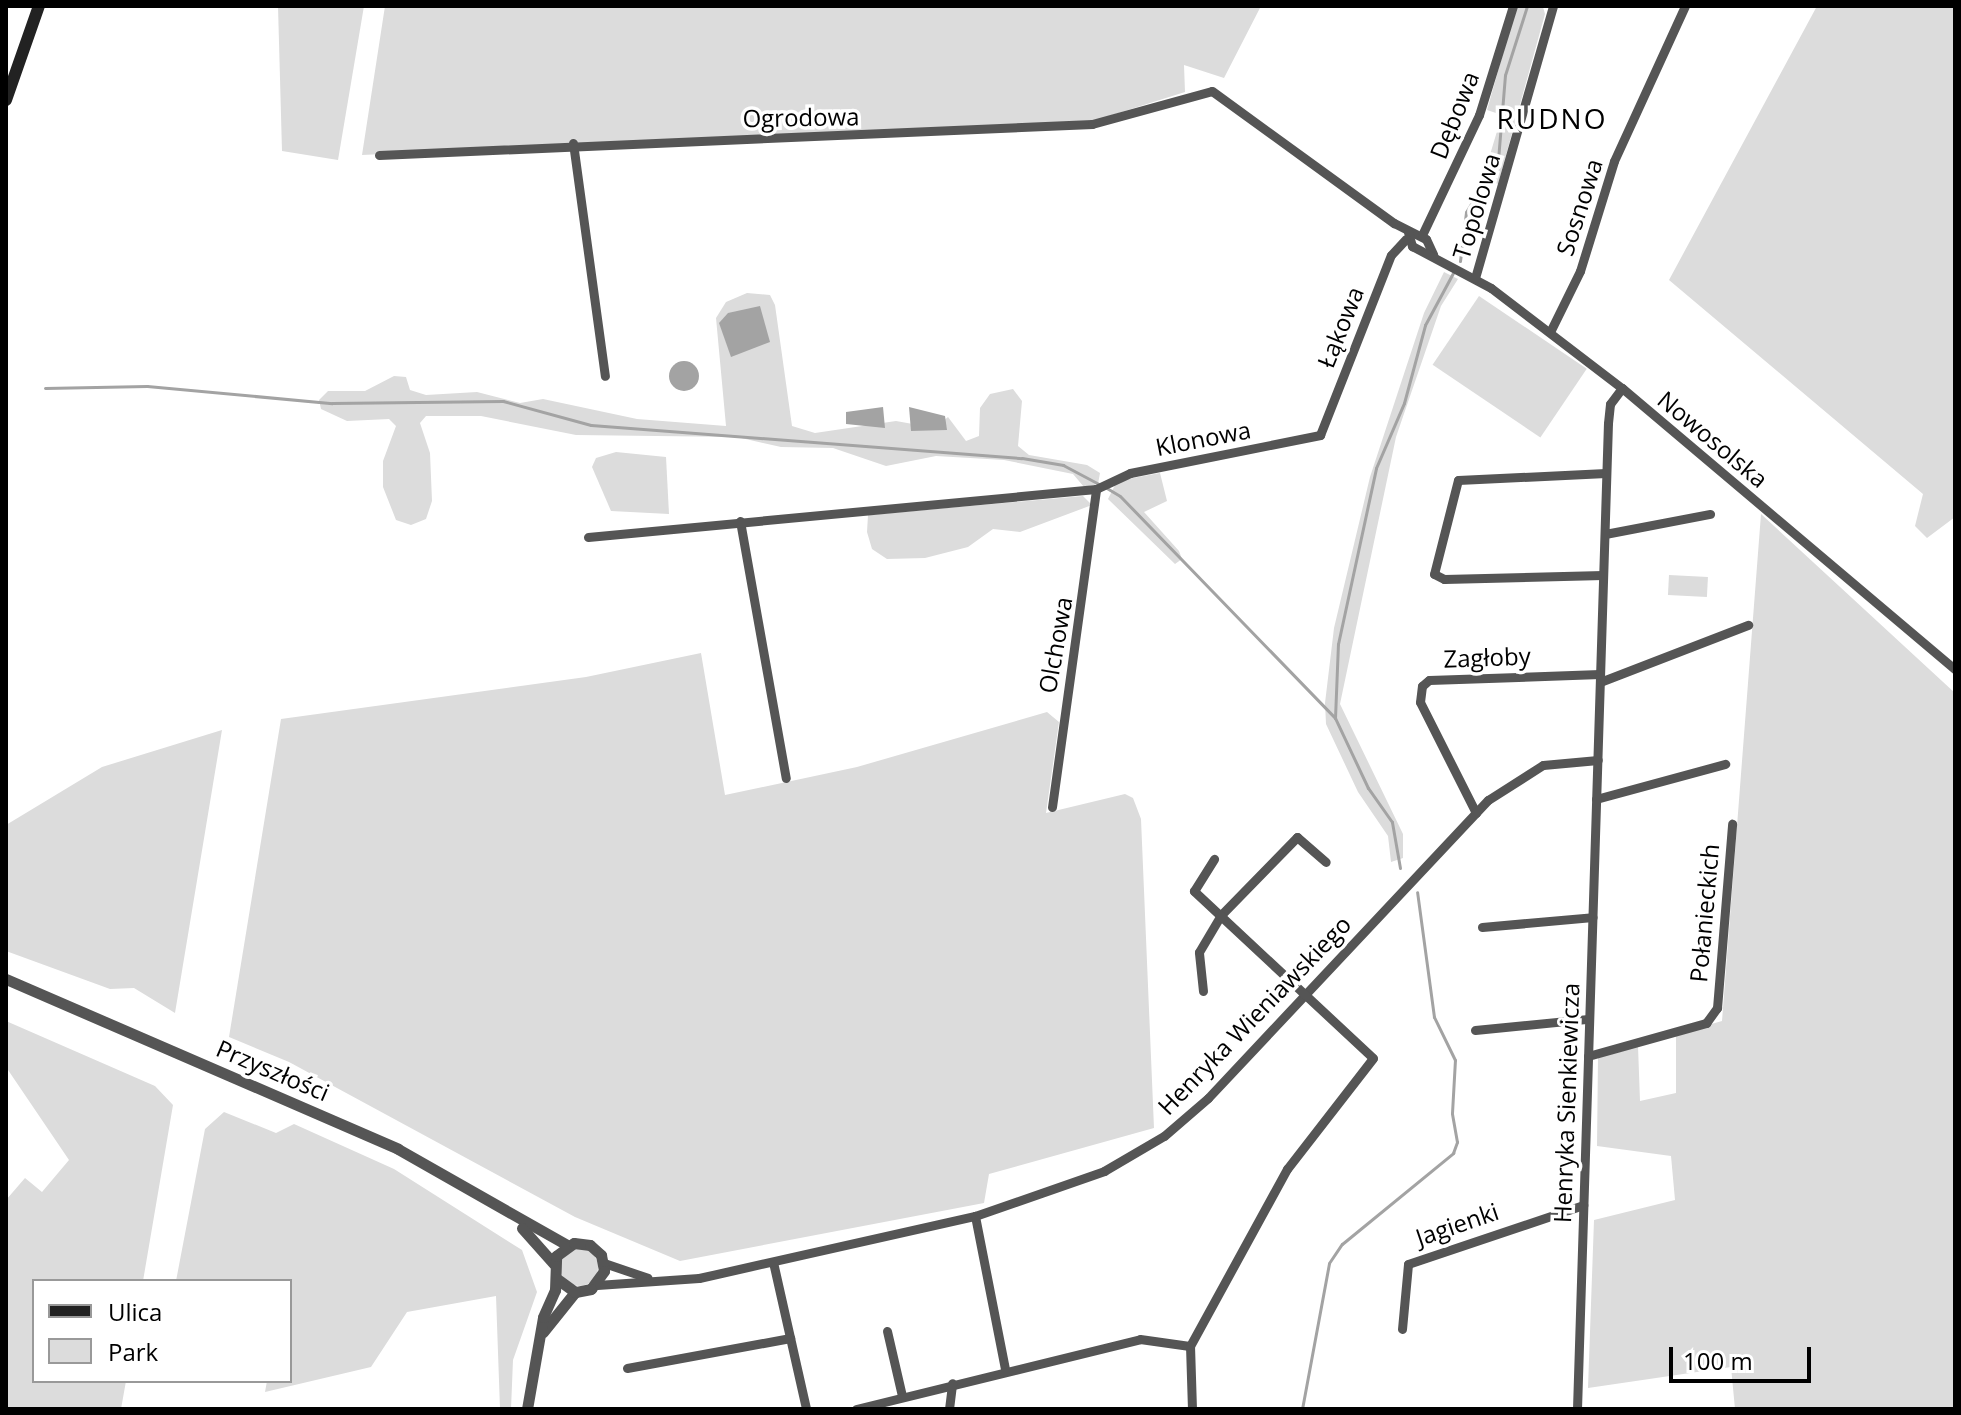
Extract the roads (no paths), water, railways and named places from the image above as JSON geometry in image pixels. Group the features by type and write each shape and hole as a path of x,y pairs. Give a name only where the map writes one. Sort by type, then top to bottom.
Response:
{"main road":[{"path":"6,100 39,6"}],"street":[{"name":"Dębowa","path":"1422,235 1479,115 1513,6"},
{"name":"Topolowa","path":"1475,278 1553,6"},
{"name":"Sosnowa","path":"1550,332 1580,271 1614,161 1685,6"},
{"name":"Ogrodowa","path":"379,155 573,143 1092,124 1205,91 1219,92"},
{"name":"Nowosolska","path":"1219,92 1407,236 1475,278 1622,388 1955,669"},
{"path":"573,143 605,376"},
{"name":"Nowosolska","path":"1407,236 1422,235"},
{"path":"1422,235 1433,254"},
{"name":"Łąkowa","path":"1320,435 1389,258 1407,236"},
{"name":"Henryka Sienkiewicza","path":"1577,1409 1608,412 1622,388"},
{"name":"Klonowa","path":"588,537 1096,489 1130,473 1320,435"},
{"path":"1603,575 1444,579 1434,574 1458,480 1606,473"},
{"name":"Olchowa","path":"1052,807 1096,489"},
{"path":"1605,534 1710,514"},
{"path":"740,521 786,778"},
{"path":"1600,678 1748,625"},
{"name":"Zagłoby","path":"1476,813 1420,702 1422,686 1429,680 1600,678"},
{"name":"Henryka Wieniawskiego","path":"597,1285 659,1281 773,1262 975,1216 1083,1180 1164,1136 1476,813 1543,765 1598,760"},
{"path":"1596,799 1725,764"},
{"name":"Połanieckich","path":"1588,1056 1706,1023 1717,1008 1732,824"},
{"path":"1203,991 1199,952 1221,915 1297,837 1326,862"},
{"path":"1192,1409 1190,1346 1287,1169 1373,1058 1307,991 1194,891 1214,859"},
{"path":"1482,927 1593,917"},
{"name":"Przyszłości","path":"6,979 398,1149 513,1219 567,1245"},
{"path":"1475,1030 1588,1019"},
{"name":"Jagienki","path":"1402,1329 1408,1264 1583,1205"},
{"path":"975,1216 1005,1369"},
{"name":"Przyszłości","path":"513,1219 554,1264"},
{"path":"528,1407 538,1340 557,1279 554,1264 567,1245 590,1245 604,1263 597,1285 575,1292 538,1340"},
{"path":"773,1262 806,1409"},
{"name":"Henryka Wieniawskiego","path":"604,1263 659,1281"},
{"path":"557,1279 575,1292"},
{"path":"887,1331 902,1396"},
{"path":"627,1368 790,1338"},
{"path":"856,1409 1005,1369 1140,1339 1190,1346"},
{"path":"949,1409 952,1383"}],"waterway":[{"path":"1460,261 1466,212 1498,160 1505,75 1527,6"},
{"path":"1400,868 1392,822 1368,788 1335,718 1338,644 1376,468 1404,403 1425,325 1453,273"},
{"path":"45,388 147,386 332,403 503,401 591,425 1022,458 1063,465 1098,484"},
{"path":"1105,487 1120,496 1335,718"},
{"path":"1302,1409 1329,1263 1342,1244 1453,1153 1457,1142 1452,1113 1455,1060 1434,1017 1417,892"}],"district":[{"name":"RUDNO","path":"1552,118"}]}
